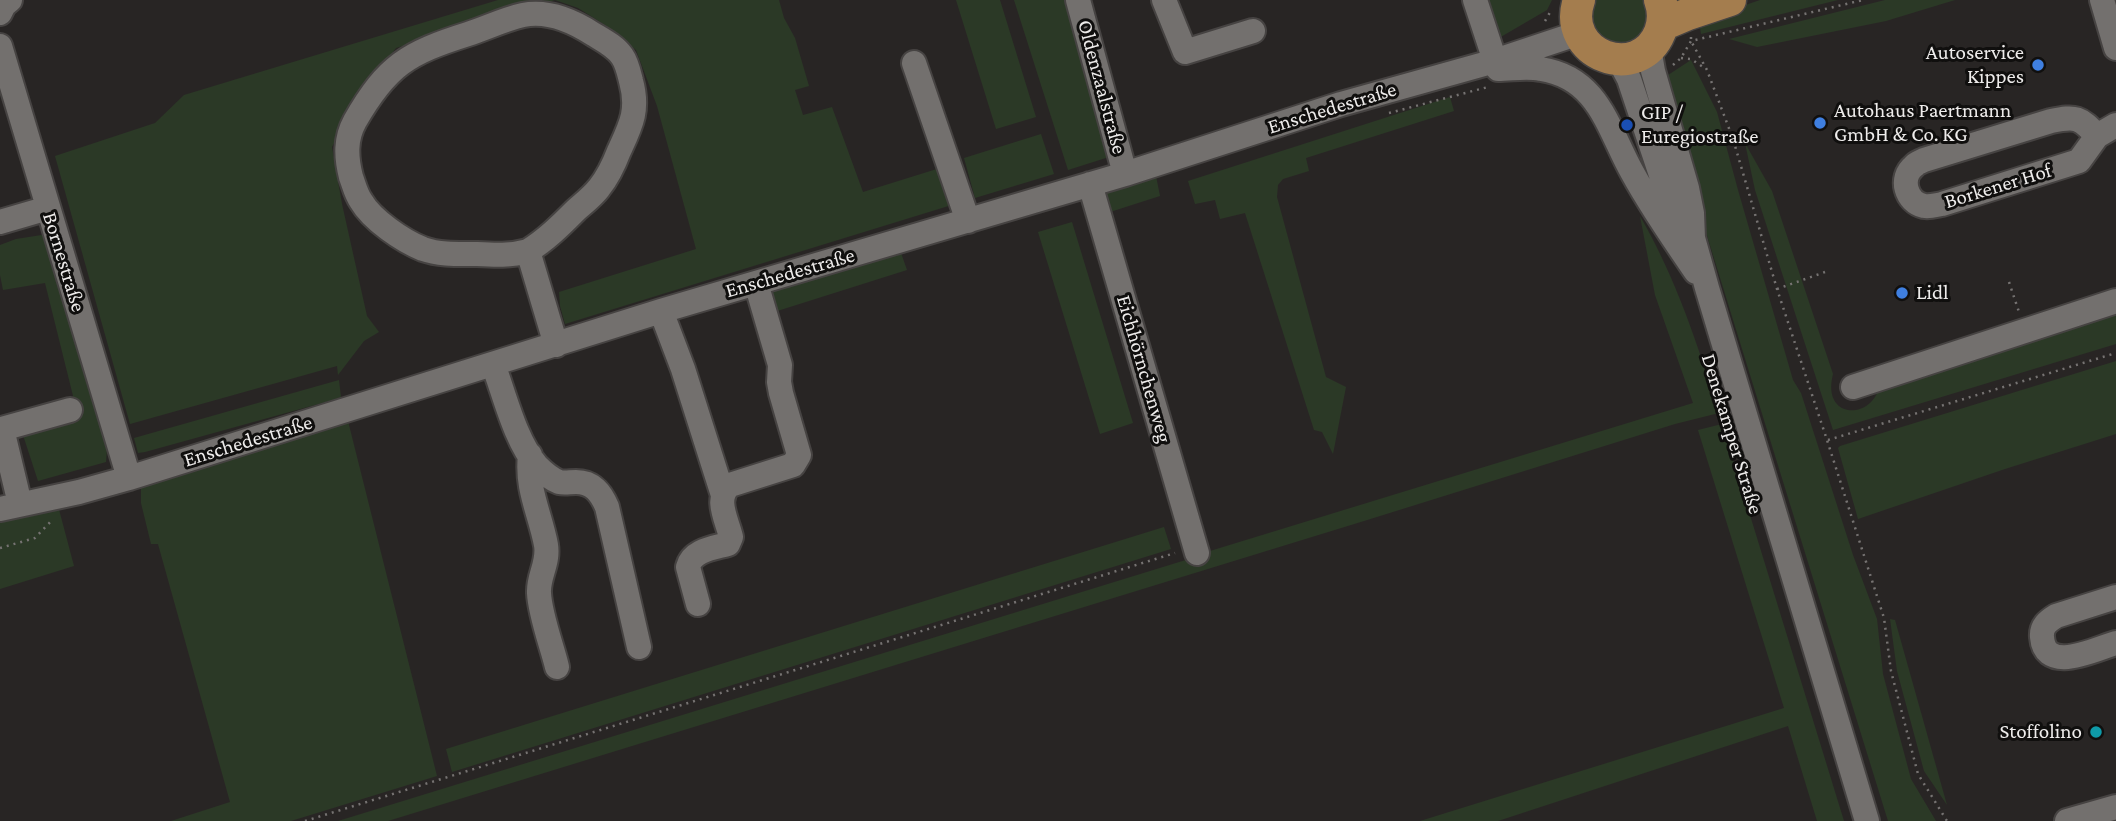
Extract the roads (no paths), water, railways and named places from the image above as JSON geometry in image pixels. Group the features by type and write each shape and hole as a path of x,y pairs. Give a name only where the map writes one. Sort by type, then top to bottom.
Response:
{"main road":[{"path":"1578,0 1576,21 1586,44 1606,58 1619,60 1630,59 1667,33 1731,0"}],"street":[{"name":"Oldenzaalstraße","path":"1079,0 1125,174"},
{"path":"1164,0 1185,52 1253,32"},
{"path":"1475,0 1496,61"},
{"path":"2102,0 2114,36"},
{"path":"538,14 575,23 607,42 622,56 636,98 634,116 628,132 611,170 598,189 542,242 528,251 512,255 450,254 425,249 401,238 361,202 348,165 346,145 353,125 369,97 402,61 455,38 523,15 538,14"},
{"name":"Enschedestraße","path":"10,507 129,478 661,311 1125,174 1341,104 1496,61 1579,33"},
{"name":"Denekamper Straße","path":"1667,33 1693,238 1867,821"},
{"name":"Bornestraße","path":"0,46 129,478"},
{"name":"Denekamper Straße","path":"1619,60 1629,79 1669,199 1678,218 1693,238"},
{"path":"914,63 968,221"},
{"path":"1459,71 1539,68 1576,82 1592,96 1605,114 1632,172 1707,288"},
{"name":"Borkener Hof","path":"2080,119 2106,130 2079,161 1941,204 1927,206 1916,203 1905,186 1907,175 1914,166 1924,160 2051,121 2080,119"},
{"name":"Eichhörnchenweg","path":"1090,184 1196,550"},
{"path":"0,222 48,208"},
{"path":"528,251 556,345"},
{"path":"722,492 730,485 793,465 799,455 781,393 780,365 756,283"},
{"path":"1853,387 2116,301"},
{"path":"661,311 683,369 722,492 721,499 731,537 728,544 695,554 690,561 688,567 698,604"},
{"path":"493,365 530,455 547,475 559,481 581,482 601,493 607,508 639,647"},
{"path":"10,507 2,429 70,410"},
{"path":"530,455 528,479 547,547 539,596 557,667"},
{"path":"2116,597 2056,616 2048,620 2042,629 2044,647 2052,656 2059,658 2068,658 2116,643"},
{"path":"2067,821 2116,807"}],"place":[{"name":"Autoservice Kippes","path":"2038,65"},
{"name":"Autohaus Paertmann GmbH & Co. KG","path":"1820,123"},
{"name":"GIP / Euregiostraße","path":"1627,125"},
{"name":"Lidl","path":"1902,293"},
{"name":"Stoffolino","path":"2096,732"}]}
